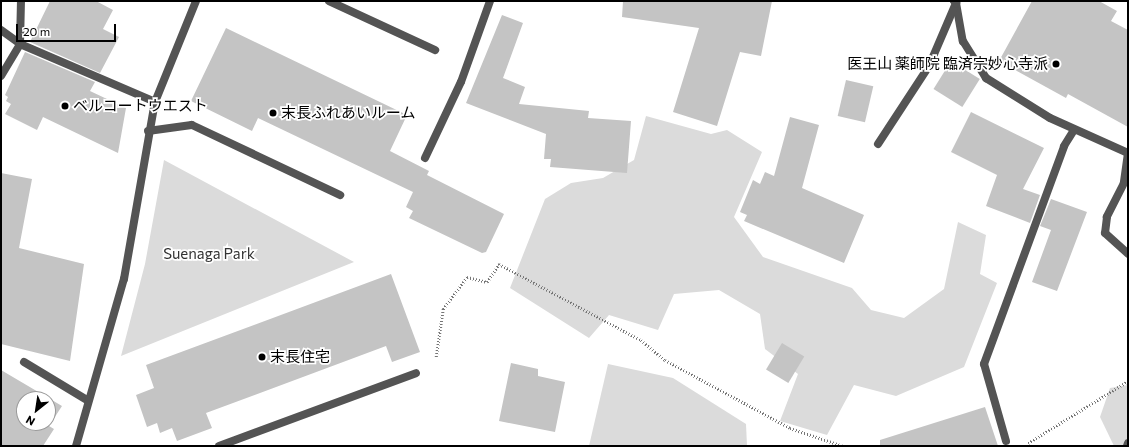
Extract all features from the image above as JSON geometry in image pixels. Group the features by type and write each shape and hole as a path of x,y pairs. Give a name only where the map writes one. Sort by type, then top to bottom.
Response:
{"street":[{"path":"1,76 20,44 21,1"},
{"path":"76,446 87,400 124,279 148,131 155,102 196,1"},
{"path":"330,1 435,50"},
{"path":"425,158 461,82 490,1"},
{"path":"957,2 963,41 986,78 1018,101 1074,130 1128,153 1124,183 1107,217 1105,233 1128,254"},
{"path":"878,144 929,66 957,2"},
{"path":"1,30 20,44 155,102"},
{"path":"148,131 192,124 340,195"},
{"path":"1006,441 984,364 1064,146 1074,130"},
{"path":"24,362 87,400"},
{"path":"219,446 416,373"}],"path":[{"path":"436,357 443,309 467,277 488,282 499,264 641,340 666,360 790,428 843,446"},
{"path":"1023,446 1128,381"}],"green space":[{"path":"646,116 711,134 727,130 762,152 734,217 763,257 852,288 871,310 904,318 944,289 958,222 986,235 980,274 997,283 964,367 896,396 854,385 827,435 780,421 798,374 765,349 760,314 719,290 674,294 658,330 609,315 589,338 510,288 545,199 571,183 603,178 634,160"},
{"name":"Suenaga Park","path":"164,160 354,262 121,356 145,264"},
{"path":"608,364 673,378 746,424 747,446 589,446"},
{"path":"1128,385 1128,446 1114,446 1100,417 1110,388"}],"building":[{"path":"50,1 96,1 113,10 103,29 119,37 100,73 30,42"},
{"path":"623,1 772,1 761,56 740,52 717,126 673,112 699,28 622,17"},
{"name":"医王山 薬師院 臨済宗妙心寺派","path":"1032,1 1099,1 1117,11 1111,21 1128,30 1128,127 1068,94 1066,98 999,61"},
{"path":"502,15 523,23 503,78 525,87 519,104 589,111 588,118 631,121 627,173 550,167 551,159 544,159 546,134 466,103"},
{"path":"226,28 407,115 390,151 429,171 427,175 504,214 486,252 482,253 409,218 413,211 406,207 413,192 258,118 252,131 191,101"},
{"name":"ベルコートウエスト","path":"25,52 95,82 90,91 126,108 118,153 43,117 37,130 5,114 11,104 6,101 8,97 5,95"},
{"path":"951,61 980,79 962,107 934,89"},
{"path":"846,80 873,86 865,122 838,116"},
{"path":"971,112 1044,148 1023,189 1040,195 1030,223 986,206 997,175 951,152"},
{"path":"790,117 819,125 802,188 864,215 844,263 744,221 747,215 740,212 753,180 760,184 765,172 774,176"},
{"path":"1,173 32,179 19,248 84,264 70,361 1,344"},
{"path":"1051,199 1087,212 1057,291 1032,282 1051,230 1040,226"},
{"name":"末長住宅","path":"391,274 420,352 392,362 386,346 206,413 212,428 177,441 172,428 160,433 157,423 147,427 136,395 154,388 146,365"},
{"path":"782,343 804,356 788,383 766,370"},
{"path":"511,363 538,369 538,376 565,382 555,432 499,421"},
{"path":"1,370 37,391 16,391 16,431 53,431 43,446 1,446"},
{"path":"56,402 62,406 56,415"},
{"path":"985,407 998,446 880,446 880,440"}],"place":[{"name":"医王山 薬師院 臨済宗妙心寺派","path":"1056,64"},
{"name":"ベルコートウエスト","path":"65,106"},
{"name":"末長ふれあいルーム","path":"273,113"},
{"name":"末長住宅","path":"262,357"}]}
